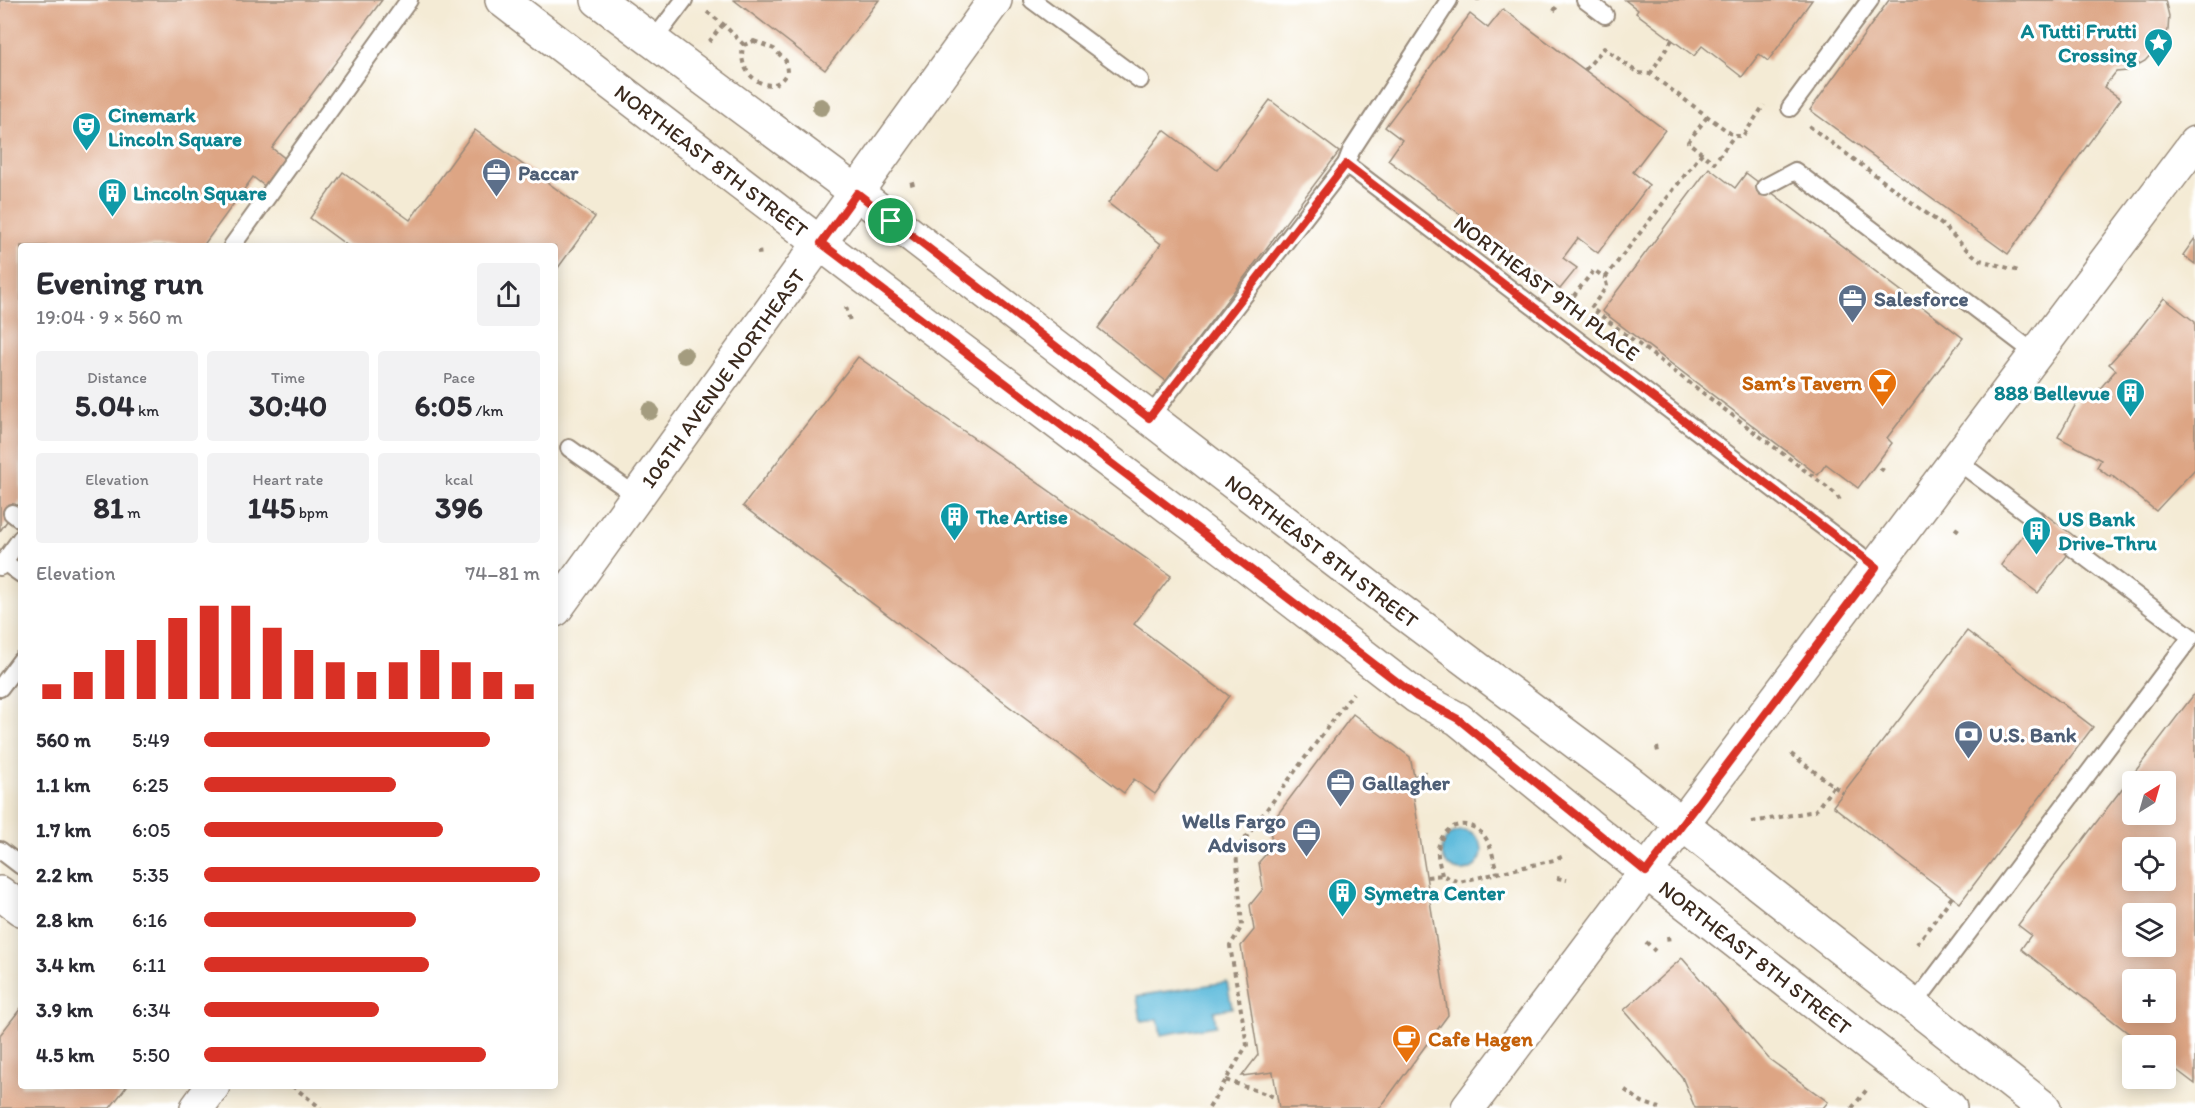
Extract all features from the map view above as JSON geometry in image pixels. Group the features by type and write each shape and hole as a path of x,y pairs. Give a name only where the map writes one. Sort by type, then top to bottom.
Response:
{"main road":[{"name":"NORTHEAST 8TH STREET","path":"502,0 1417,697 1458,719 1646,872 1950,1108"},
{"name":"NORTHEAST 8TH STREET","path":"598,0 857,193 1394,606 1630,783 2044,1108"},
{"name":"106TH AVENUE NORTHEAST","path":"558,606 995,0"},
{"path":"1468,1108 2195,143"},
{"path":"0,893 18,907"},
{"path":"197,1108 211,1089"}],"lane":[{"path":"234,243 409,0"},
{"path":"653,41 684,0"},
{"path":"1032,0 1140,80"},
{"path":"1149,418 1346,164 1357,141 1449,0"},
{"path":"1585,0 1605,15"},
{"path":"1790,108 1870,0"},
{"name":"NORTHEAST 9TH PLACE","path":"1346,164 1876,567"},
{"path":"1765,187 1796,171 2037,355"},
{"path":"569,448 638,497"},
{"path":"1956,460 2035,519"},
{"path":"18,542 2,564 18,572"},
{"path":"1913,1006 2191,637 2073,548"},
{"path":"0,688 18,664"},
{"path":"0,850 18,864"}],"path":[{"path":"1554,11 1557,6"},
{"path":"705,10 744,45"},
{"path":"709,42 723,24"},
{"path":"1650,74 1672,40"},
{"path":"754,41 765,44 781,54 788,66 785,77 768,85 754,79 747,73 744,66 741,54 744,45 754,41"},
{"path":"1585,70 1604,48 1638,73 1650,74 1734,136 1743,136 1764,105"},
{"path":"1790,108 1806,124 1945,227 1980,260 2019,271"},
{"path":"1707,117 1688,142 1714,163 1734,136"},
{"path":"1605,278 1702,153"},
{"path":"910,184 917,182"},
{"path":"757,253 765,252"},
{"path":"1571,300 1594,270 1605,278 1607,286 1591,308 1836,494 1841,502"},
{"path":"846,307 850,321"},
{"path":"1209,1108 1247,1046 1230,946 1242,926 1236,851 1353,693"},
{"path":"1791,754 1843,793"},
{"path":"1752,822 1815,811 1834,786"},
{"path":"1442,875 1438,852 1439,842 1452,827 1458,824 1467,824 1484,835 1490,846 1497,873"},
{"path":"1427,878 1442,875 1459,882 1554,860 1566,855"},
{"path":"1557,878 1567,880"},
{"path":"1917,944 1952,897"},
{"path":"1668,936 1669,944"},
{"path":"1646,942 1654,951"},
{"path":"1226,1080 1277,1098"},
{"path":"1852,1108 1868,1088"},
{"path":"296,1089 321,1108"},
{"path":"1625,1090 1642,1102 1659,1108"}],"water":[{"path":"1462,831 1476,837 1482,851 1476,865 1462,871 1448,865 1442,851 1448,837"},
{"path":"1227,982 1232,1008 1214,1011 1216,1026 1161,1035 1158,1019 1141,1021 1137,996"}],"building":[{"name":"Lincoln Square","path":"0,0 382,0 272,148 287,160 267,188 253,177 205,243 18,243 18,505 0,531"},
{"path":"734,0 879,0 825,70"},
{"path":"1625,0 1812,0 1768,61 1759,54 1742,77 1702,46 1694,56 1636,13 1638,10"},
{"path":"1889,0 2165,0 2169,16 2168,30 2163,41 2145,61 2127,71 2116,72 2104,87 2121,99 2008,254 1810,110"},
{"path":"1503,9 1665,130 1633,172 1649,185 1598,253 1578,238 1563,258 1577,268 1560,289 1388,160 1402,140 1385,127 1470,14 1488,28"},
{"path":"1270,100 1339,152 1166,381 1098,328 1161,244 1108,203 1164,130 1217,170"},
{"name":"Paccar","path":"475,130 595,217 558,268 558,243 344,243 310,218 343,172 410,220"},
{"path":"1709,168 1735,188 1746,173 1963,338 1887,438 1892,443 1858,488 1826,464 1818,475 1602,311"},
{"path":"2195,238 2195,264 2183,255"},
{"name":"888 Bellevue","path":"2164,298 2195,322 2195,469 2156,511 2111,475 2110,477 2097,467 2101,460 2058,437 2082,393 2090,400 2116,370 2109,364"},
{"name":"The Artise","path":"858,357 1171,576 1134,624 1229,696 1155,794 1134,779 1124,793 743,506"},
{"name":"US Bank Drive-Thru","path":"2041,511 2079,540 2038,593 2001,565"},
{"name":"U.S. Bank","path":"1967,631 2093,727 1960,903 1833,806"},
{"path":"2195,693 2195,1084 2176,1070 2176,1035 2131,1035 2021,949 2031,935 2018,925 2122,789 2122,825 2176,825 2176,771 2135,771"},
{"name":"Symetra Center","path":"1353,714 1410,757 1414,776 1425,772 1413,793 1448,1015 1380,1108 1279,1108 1273,1072 1242,1076 1258,1055 1241,946 1254,930 1250,905 1263,889 1259,862 1273,846 1269,826"},
{"path":"1682,958 1769,1059 1828,1102 1823,1108 1695,1108 1682,1077 1624,1010"},
{"path":"18,1012 18,1089 125,1089 110,1108 0,1108 0,1035"}],"place":[{"name":"A Tutti Frutti Crossing","path":"2158,68"},
{"name":"Cinemark Lincoln Square","path":"87,152"},
{"name":"Paccar","path":"497,198"},
{"name":"Lincoln Square","path":"112,218"},
{"name":"Salesforce","path":"1853,324"},
{"name":"Sam’s Tavern","path":"1883,408"},
{"name":"888 Bellevue","path":"2131,418"},
{"name":"The Artise","path":"955,542"},
{"name":"US Bank Drive-Thru","path":"2037,556"},
{"name":"U.S. Bank","path":"1968,760"},
{"name":"Gallagher","path":"1341,808"},
{"name":"Wells Fargo Advisors","path":"1307,858"},
{"name":"Symetra Center","path":"1343,918"},
{"name":"Cafe Hagen","path":"1407,1064"}],"route":[{"path":"1346,164 1876,567 1646,872 1458,719 1417,697 821,243 857,193 891,221 1149,418 1346,164"}]}
